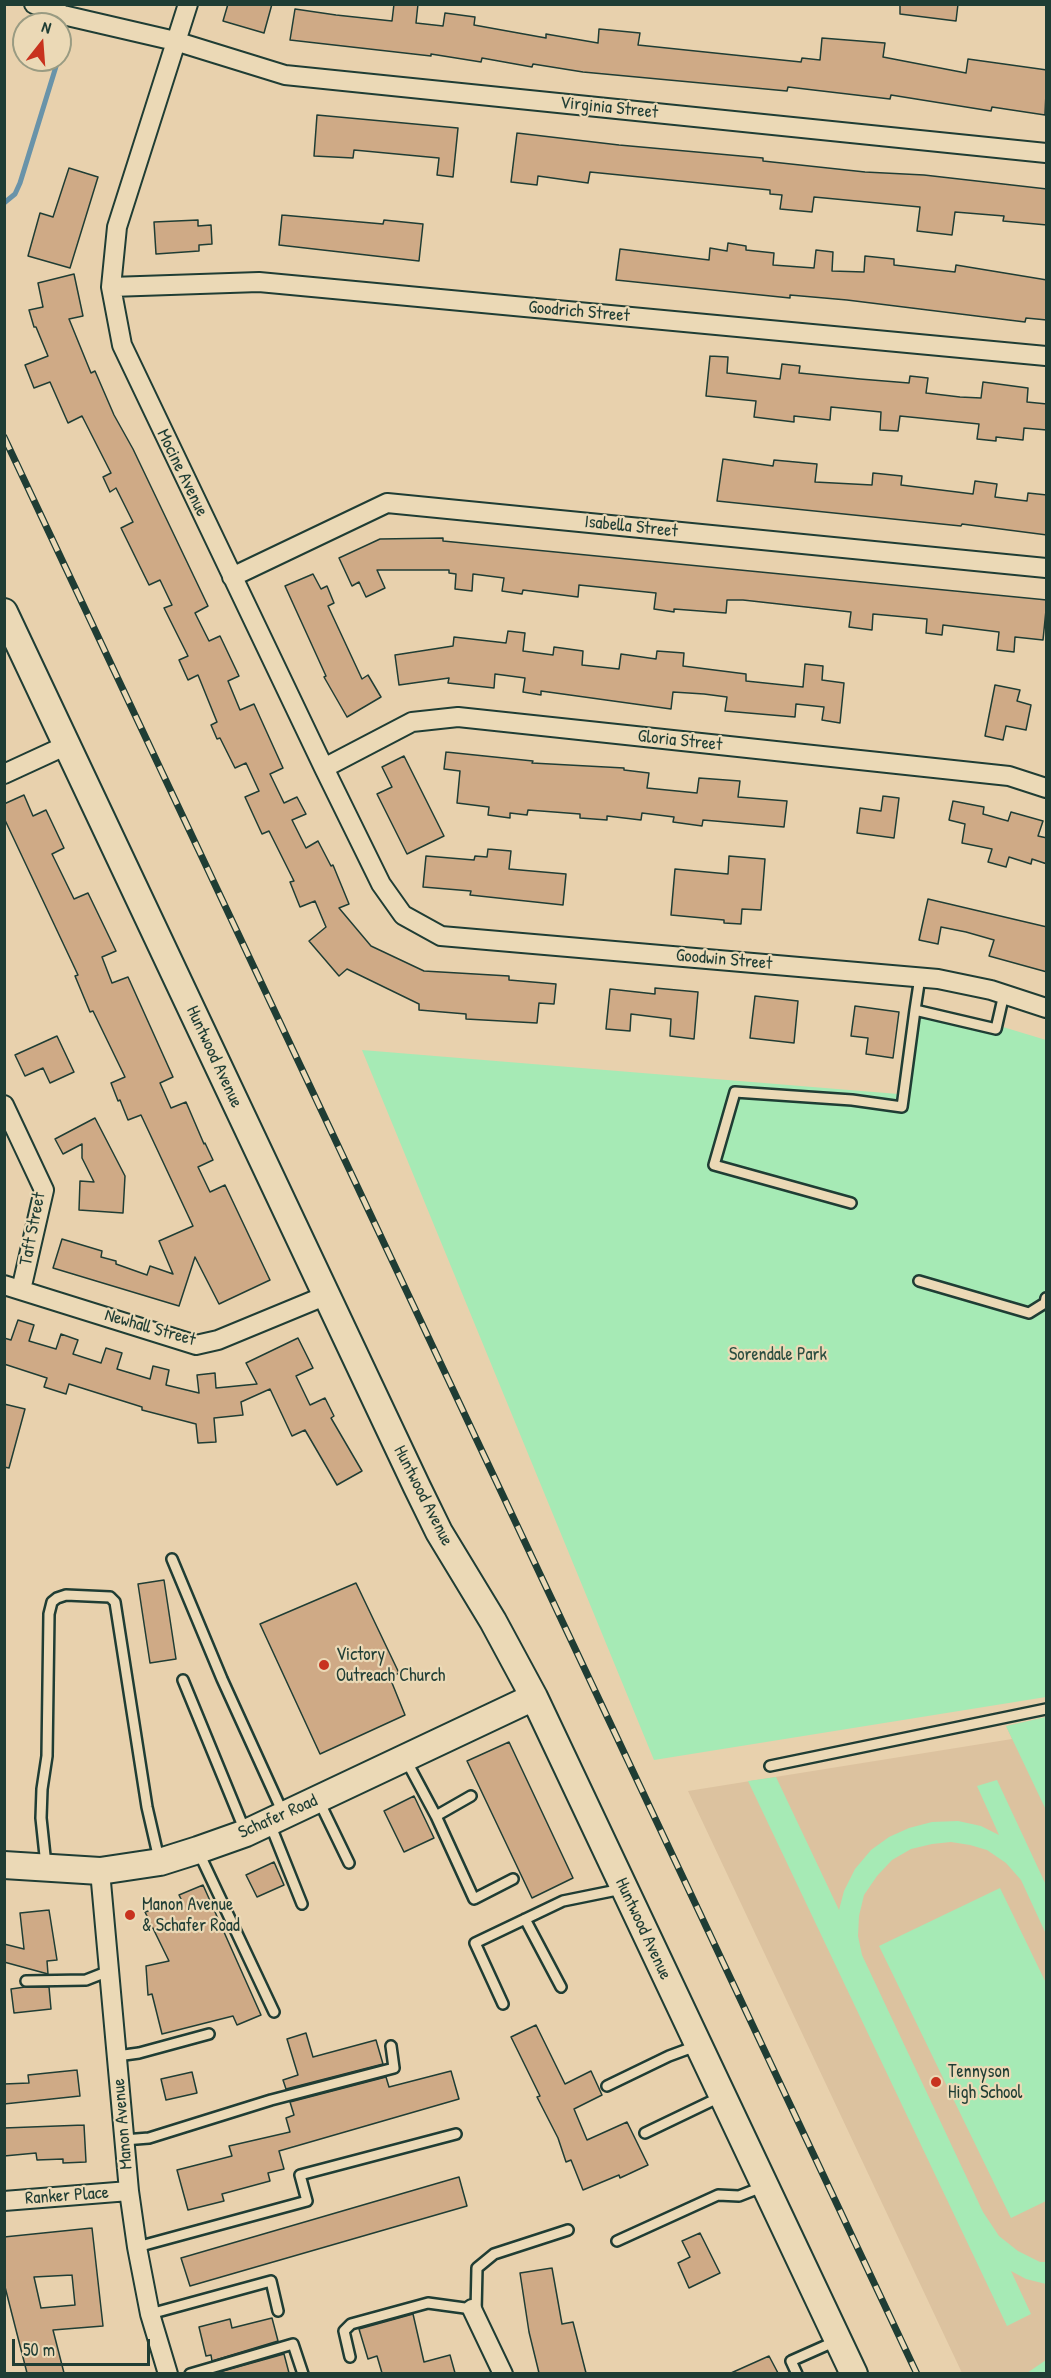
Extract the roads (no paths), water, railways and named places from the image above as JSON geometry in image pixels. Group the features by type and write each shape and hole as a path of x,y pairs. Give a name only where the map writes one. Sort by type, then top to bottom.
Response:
{"street":[{"name":"Virginia Street","path":"34,4 63,15 175,41 285,75 1047,153"},
{"name":"Mocine Avenue","path":"188,4 117,227 111,287 122,345 381,884 404,915"},
{"name":"Goodrich Street","path":"111,287 259,282 1047,356"},
{"name":"Isabella Street","path":"232,577 387,503 1047,568"},
{"name":"Huntwood Avenue","path":"4,612 439,1532 493,1621 534,1697 854,2373"},
{"name":"Gloria Street","path":"324,768 412,722 458,717 1009,777 1047,788"},
{"path":"4,774 67,745"},
{"name":"Goodwin Street","path":"404,915 441,936 938,979 1004,994 1047,1008"},
{"name":"Taft Street","path":"4,1105 44,1190 13,1287"},
{"name":"Newhall Street","path":"13,1287 196,1345 218,1340 327,1295"},
{"name":"Schafer Road","path":"4,1865 100,1871 160,1862 198,1850 277,1819 534,1697"},
{"name":"Manon Avenue","path":"100,1871 129,2191 150,2314 168,2373"},
{"name":"Ranker Place","path":"4,2201 129,2191"},
{"path":"474,2313 503,2373"}],"lane":[{"path":"851,1203 714,1165 735,1092 852,1100 902,1107 920,977"},
{"path":"915,1010 996,1029 1004,994"},
{"path":"919,1281 1029,1313 1045,1304 1047,1298"},
{"path":"172,1559 277,1819 302,1904"},
{"path":"46,1868 41,1818 46,1756 49,1614 52,1602 66,1595 110,1597 115,1602 147,1807 160,1862"},
{"path":"183,1680 246,1833"},
{"path":"770,1766 1047,1709"},
{"path":"404,1758 436,1816 474,1899 513,1879"},
{"path":"436,1816 471,1796"},
{"path":"317,1799 349,1863"},
{"path":"198,1850 206,1872 274,2012"},
{"path":"503,2004 475,1943 563,1901 624,1888"},
{"path":"525,1919 561,1988"},
{"path":"26,1981 86,1980 110,1971"},
{"path":"117,2056 139,2053 209,2034"},
{"path":"607,2086 669,2056 698,2045"},
{"path":"124,2140 149,2138 270,2100 394,2068 391,2046"},
{"path":"645,2133 722,2096"},
{"path":"137,2247 307,2201 300,2175 456,2134"},
{"path":"617,2241 718,2195 739,2196 765,2186"},
{"path":"350,2357 344,2331 351,2324 428,2303 474,2313 477,2268 494,2254 568,2230"},
{"path":"150,2314 271,2281 278,2311"},
{"path":"796,2373 791,2361 838,2340"},
{"path":"190,2373 293,2344 303,2373"}],"waterway":[{"path":"4,203 15,194 20,183 54,72"}],"railway":[{"path":"4,437 917,2374"}],"place":[{"name":"Victory Outreach Church","path":"324,1665"},
{"name":"Manon Avenue & Schafer Road","path":"130,1915"},
{"name":"Tennyson High School","path":"936,2082"}],"park label":[{"name":"Sorendale Park","path":"778,1355"}]}
